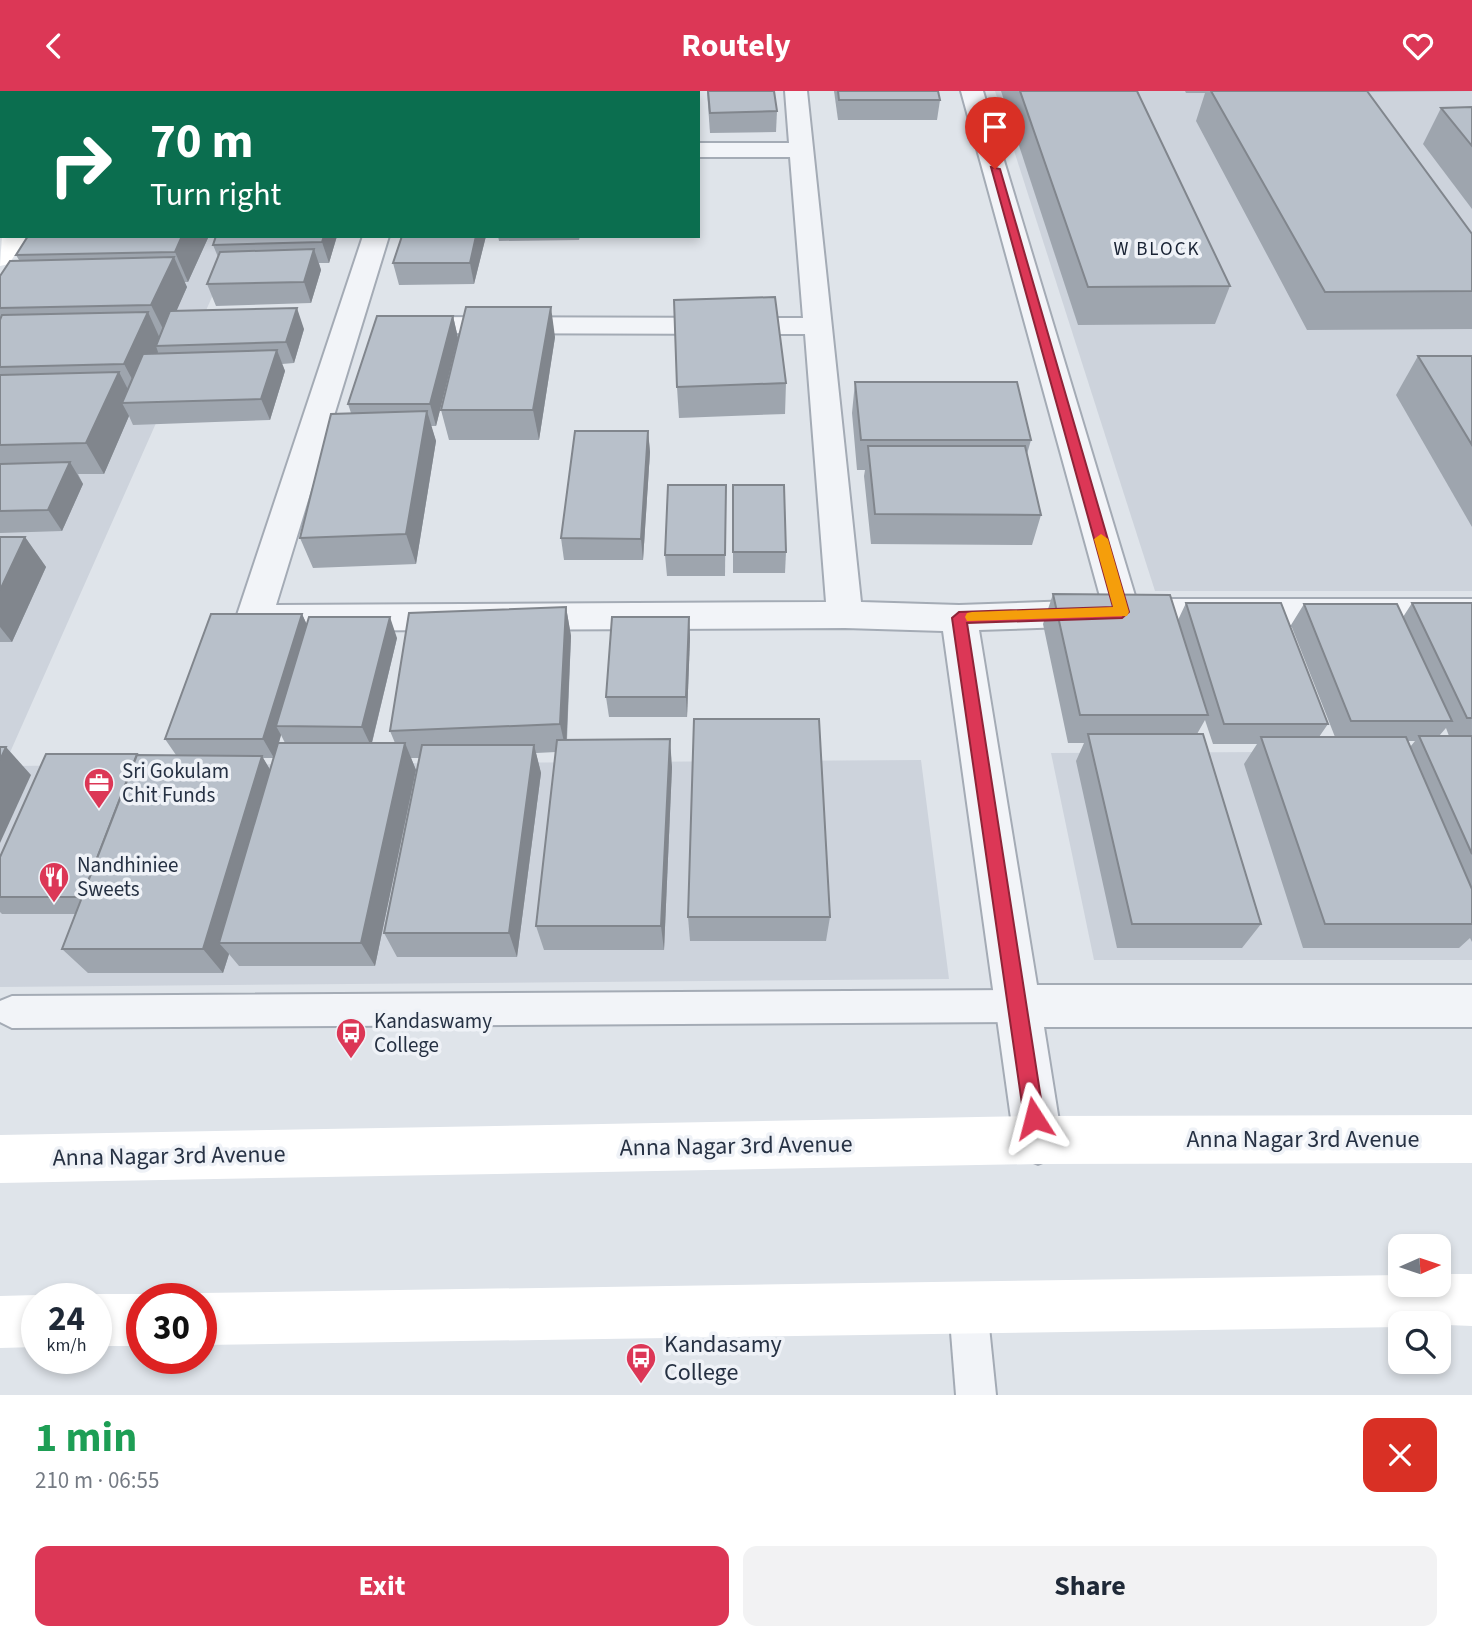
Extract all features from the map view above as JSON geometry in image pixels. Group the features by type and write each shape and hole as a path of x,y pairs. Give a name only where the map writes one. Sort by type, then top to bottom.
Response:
{"main road":[{"path":"0,258 13,238"},
{"name":"Anna Nagar 3rd Avenue","path":"0,1159 1038,1140 1472,1139"},
{"path":"217,1319 1472,1300"},
{"path":"0,1322 21,1321"}],"street":[{"path":"796,91 845,615"},
{"path":"972,91 1122,612"},
{"path":"700,150 801,151"},
{"path":"375,238 254,618 845,615 959,618 1122,612 1472,612"},
{"path":"348,325 818,325"},
{"path":"959,618 1038,1140"},
{"path":"1017,1006 1472,1006"}],"lane":[{"path":"12,1012 1017,1006"},
{"path":"968,1307 976,1395"}],"shaded area":[{"path":"995,91 1472,91 1472,591 1155,591"},
{"path":"74,238 238,238 4,766 921,760 949,979 0,987 0,366"},
{"path":"1472,751 1472,960 1094,960 1051,753"}],"building":[{"path":"708,91 774,91 777,111 710,113"},
{"path":"838,91 938,91 940,100 839,100"},
{"path":"1020,91 1137,91 1230,286 1088,287"},
{"path":"1211,91 1367,91 1472,234 1472,291 1325,292"},
{"path":"1472,107 1472,146 1441,108"},
{"path":"27,238 181,238 175,252 16,255"},
{"path":"215,238 323,238 322,242 213,245"},
{"path":"401,238 476,238 470,263 393,263"},
{"path":"314,249 304,282 207,284 220,252"},
{"path":"174,257 151,305 0,308 0,276 10,261"},
{"path":"775,297 786,383 677,387 674,300"},
{"path":"466,307 551,307 533,410 441,410"},
{"path":"297,308 286,342 156,346 170,311"},
{"path":"148,312 124,364 0,367 2,315"},
{"path":"377,316 453,316 430,404 348,404"},
{"path":"277,350 261,399 122,403 143,354"},
{"path":"1418,356 1472,356 1472,445"},
{"path":"119,372 86,443 0,445 0,375"},
{"path":"855,382 1017,382 1031,440 861,440"},
{"path":"427,411 406,534 300,538 331,414"},
{"path":"575,431 648,431 641,539 561,538"},
{"path":"868,446 1025,446 1041,515 875,514"},
{"path":"70,462 48,510 0,511 0,464"},
{"path":"668,485 726,485 725,555 665,555"},
{"path":"733,485 784,485 786,552 733,552"},
{"path":"0,537 25,537 0,590"},
{"path":"1053,594 1170,595 1208,715 1080,715"},
{"path":"1186,603 1281,603 1328,724 1224,724"},
{"path":"1412,603 1472,603 1472,718 1467,718"},
{"path":"1304,604 1397,604 1452,721 1351,721"},
{"path":"566,607 560,724 390,731 409,613"},
{"path":"211,614 302,614 263,739 165,739"},
{"path":"309,617 390,617 362,727 276,726"},
{"path":"612,617 689,617 686,697 606,697"},
{"path":"694,719 819,719 830,917 688,917"},
{"path":"1088,734 1203,734 1261,924 1132,924"},
{"path":"1419,736 1472,736 1472,854"},
{"path":"1261,737 1406,737 1472,889 1472,924 1325,924"},
{"path":"670,739 661,926 536,926 557,740"},
{"path":"278,743 405,743 361,943 219,943"},
{"path":"422,745 534,745 509,933 384,933"},
{"path":"0,747 6,747 0,760"},
{"path":"46,754 137,754 82,897 0,897 0,857"},
{"path":"137,755 262,756 203,949 62,949"}],"slow traffic":[{"path":"972,617 1122,612 1101,539"}],"place":[{"name":"Sri Gokulam Chit Funds","path":"99,810"},
{"name":"Nandhiniee Sweets","path":"54,904"},
{"name":"Kandaswamy College","path":"351,1060"},
{"name":"Kandasamy College","path":"641,1385"}],"district":[{"name":"W BLOCK","path":"1157,249"}],"route":[{"path":"995,169 1122,612 959,618 1034,1118"}]}
